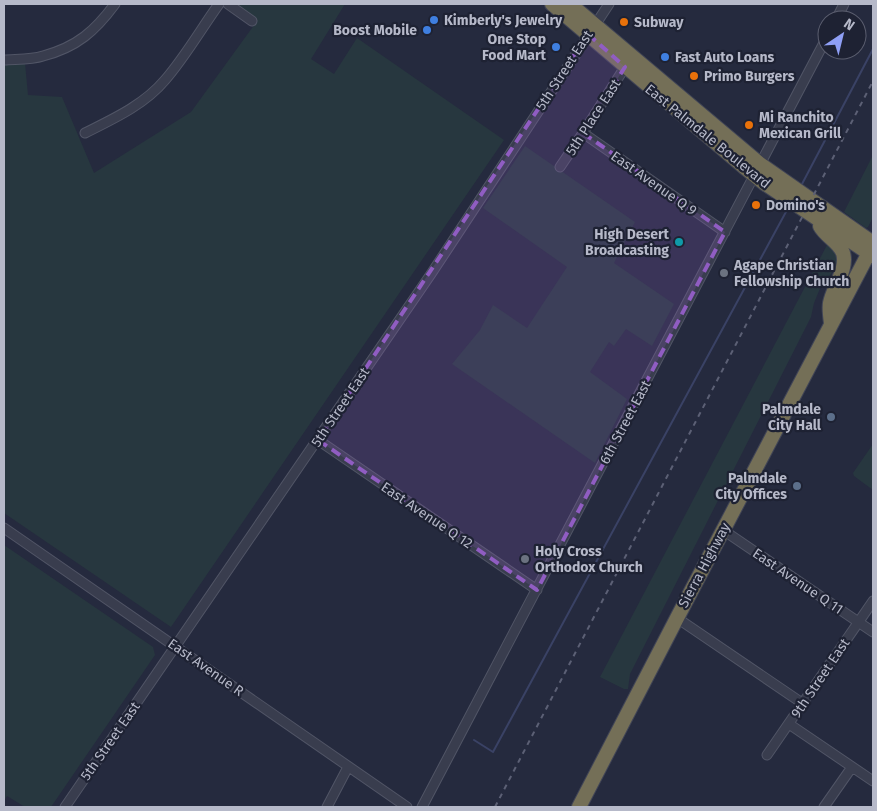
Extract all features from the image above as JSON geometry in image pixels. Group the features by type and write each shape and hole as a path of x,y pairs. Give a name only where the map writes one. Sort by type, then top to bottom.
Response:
{"highway":[{"name":"East Palmdale Boulevard","path":"552,4 591,30 816,218 872,249"},
{"name":"East Palmdale Boulevard","path":"575,6 591,30 625,67 757,170 872,249"},
{"path":"816,218 823,232 842,250 843,255 843,266 830,303 831,324"},
{"name":"Sierra Highway","path":"580,807 723,530 872,249"}],"street":[{"path":"4,60 42,57 72,45 101,23 115,4"},
{"path":"85,133 119,116 150,95 160,85 219,4"},
{"path":"228,4 252,21"},
{"name":"5th Street East","path":"65,807 318,440 477,205 609,4"},
{"name":"6th Street East","path":"422,807 817,56"},
{"name":"5th Place East","path":"560,167 625,67"},
{"name":"East Avenue Q 9","path":"583,134 725,232"},
{"name":"East Avenue Q 12","path":"318,440 537,590"},
{"name":"East Avenue R","path":"4,528 407,807"},
{"name":"East Avenue Q 11","path":"723,530 873,632"},
{"name":"9th Street East","path":"768,755 873,601"},
{"path":"677,618 802,703"},
{"path":"789,724 873,781"},
{"path":"327,807 348,767"},
{"path":"824,807 852,767"}],"highlighted area":[{"path":"588,34 625,67 583,133 725,232 537,590 318,440"}],"shaded area":[{"path":"233,4 345,4 311,59 334,74 357,38 504,140 171,627 4,513 4,65 25,63 28,95 62,97 94,173 191,112 257,21"},
{"path":"525,146 635,222 614,263 674,304 652,346 626,329 614,346 609,342 590,372 627,399 595,463 452,364 480,330 493,305 527,328 567,267 483,208"},
{"path":"873,155 873,217 866,228 844,212"},
{"path":"827,245 835,251 837,263 821,286 811,317 630,674 628,689 624,689 600,677"},
{"path":"873,444 873,490 854,476 853,473"},
{"path":"4,545 153,647 155,655 51,807 25,807 7,796 4,801"}],"waterway":[{"path":"802,184 873,49"},
{"path":"474,740 493,752 787,210"}],"railway":[{"path":"495,807 873,81"}],"place":[{"name":"Kimberly's Jewelry","path":"434,20"},
{"name":"Subway","path":"624,22"},
{"name":"Boost Mobile","path":"427,30"},
{"name":"One Stop Food Mart","path":"556,47"},
{"name":"Fast Auto Loans","path":"665,57"},
{"name":"Primo Burgers","path":"694,76"},
{"name":"Mi Ranchito Mexican Grill","path":"749,125"},
{"name":"Domino's","path":"756,205"},
{"name":"High Desert Broadcasting","path":"679,242"},
{"name":"Agape Christian Fellowship Church","path":"724,273"},
{"name":"Palmdale City Hall","path":"831,417"},
{"name":"Palmdale City Offices","path":"797,486"},
{"name":"Holy Cross Orthodox Church","path":"525,559"}]}
